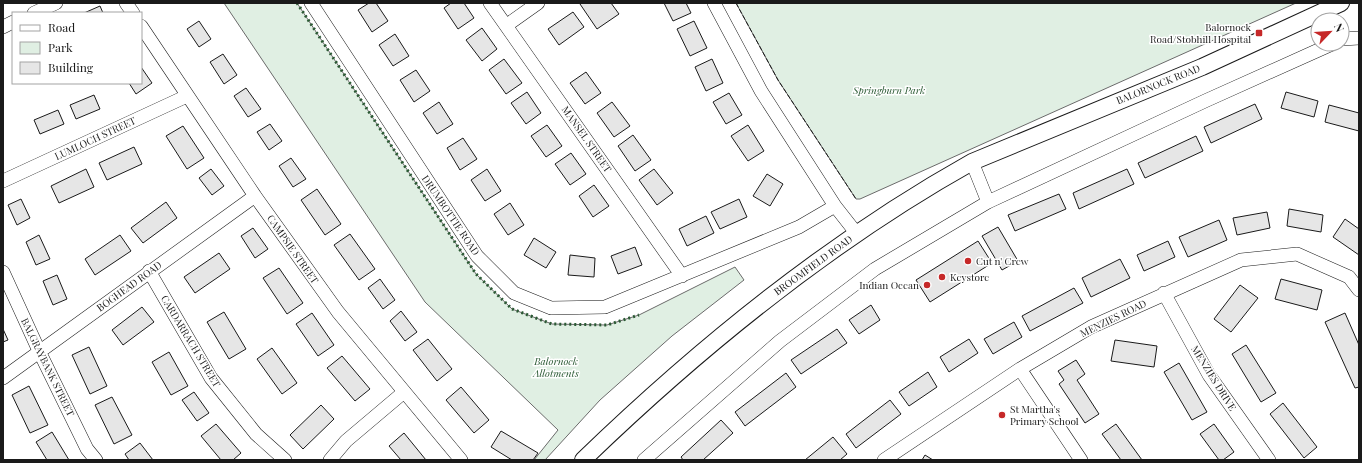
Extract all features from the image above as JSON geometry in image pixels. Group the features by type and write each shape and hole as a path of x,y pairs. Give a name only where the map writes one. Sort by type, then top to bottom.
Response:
{"street":[{"path":"36,12 56,3"},
{"path":"126,3 132,12"},
{"name":"DRUMBOTTIE ROAD","path":"311,3 477,256 514,293 551,308 605,306 682,276 799,227 835,206"},
{"name":"MANSEL STREET","path":"490,3 507,25 682,276"},
{"path":"507,25 538,3"},
{"name":"BROOMFIELD ROAD","path":"583,460 688,363 788,282 857,234 835,206 761,91 714,3"},
{"name":"BALORNOCK ROAD","path":"857,234 972,162 1202,67 1341,3"},
{"path":"3,27 12,22"},
{"name":"CAMPSIE STREET","path":"142,27 256,196 338,312 461,460"},
{"path":"644,460 780,341 875,269 988,202 1314,52"},
{"name":"LUMLOCH STREET","path":"3,181 188,96"},
{"path":"972,162 988,202"},
{"name":"BOGHEAD ROAD","path":"3,378 40,353 149,271 256,196"},
{"name":"MENZIES ROAD","path":"884,460 1020,369 1091,327 1164,293 1241,260 1297,254 1349,277 1359,290"},
{"name":"CARDARRACH STREET","path":"149,271 211,378 256,434 285,460"},
{"name":"BALGRAYBANK STREET","path":"3,272 40,353 87,449 96,460"},
{"name":"MENZIES DRIVE","path":"1164,293 1209,375 1269,460"},
{"path":"1020,369 1081,460"},
{"path":"330,460 346,441 404,392"}],"green space":[{"name":"Balornock Allotments","path":"224,3 297,3 476,274 512,309 552,324 607,325 639,315 735,267 744,280 672,336 600,400 545,460 534,460 558,430 425,302"},
{"name":"Springburn Park","path":"736,3 1296,3 860,199 856,199 778,80"}],"building":[{"path":"369,3 376,3 388,21 372,32 358,10"},
{"path":"451,3 464,3 474,18 458,29 444,8"},
{"path":"611,3 619,14 597,29 580,4"},
{"path":"664,3 686,3 691,13 673,21"},
{"path":"100,6 103,12 86,12"},
{"path":"573,12 584,27 559,45 548,29"},
{"path":"199,21 211,39 199,47 187,29"},
{"path":"694,21 707,48 690,56 677,29"},
{"path":"482,28 497,49 482,61 466,40"},
{"path":"395,34 409,56 393,66 379,45"},
{"path":"223,54 237,75 224,84 210,62"},
{"path":"504,59 522,83 506,94 489,70"},
{"path":"712,59 723,83 706,91 695,67"},
{"path":"142,68 152,83 136,94 130,84 142,84"},
{"path":"416,70 430,91 414,102 400,80"},
{"path":"586,72 601,93 585,104 570,83"},
{"path":"246,88 261,109 248,117 234,96"},
{"path":"527,92 541,113 526,124 511,103"},
{"path":"1286,92 1318,101 1314,117 1281,108"},
{"path":"729,93 742,115 726,124 713,102"},
{"path":"94,95 100,109 76,119 70,105"},
{"path":"439,102 453,124 437,134 423,113"},
{"path":"612,102 630,126 614,137 597,113"},
{"path":"1255,104 1262,119 1211,143 1204,127"},
{"path":"1329,105 1359,113 1359,131 1325,122"},
{"path":"58,110 64,124 40,134 34,120"},
{"path":"270,124 282,141 269,150 257,132"},
{"path":"547,125 562,146 546,157 531,136"},
{"path":"748,125 764,151 748,161 731,136"},
{"path":"183,126 204,158 187,169 166,136"},
{"path":"633,135 651,160 635,171 618,146"},
{"path":"1196,136 1203,151 1145,178 1138,163"},
{"path":"463,138 477,159 460,170 447,148"},
{"path":"134,147 142,164 107,180 99,163"},
{"path":"571,153 586,174 570,185 555,164"},
{"path":"291,158 306,179 293,187 279,166"},
{"path":"86,169 94,187 59,203 51,186"},
{"path":"211,169 224,186 212,195 199,178"},
{"path":"487,169 501,191 485,201 471,180"},
{"path":"654,169 673,193 657,205 639,180"},
{"path":"1127,169 1134,184 1079,209 1073,193"},
{"path":"767,174 783,184 770,206 753,196"},
{"path":"594,185 609,206 593,217 579,196"},
{"path":"317,189 341,224 325,235 301,200"},
{"path":"1059,194 1066,209 1015,231 1008,215"},
{"path":"21,199 30,218 17,225 8,205"},
{"path":"739,199 747,217 720,229 711,212"},
{"path":"166,202 177,218 143,243 131,228"},
{"path":"510,203 524,225 508,235 494,214"},
{"path":"1289,209 1323,215 1321,232 1287,226"},
{"path":"1267,212 1270,228 1237,235 1233,218"},
{"path":"706,216 714,233 687,246 679,229"},
{"path":"1345,219 1359,229 1359,255 1333,237"},
{"path":"1219,220 1227,240 1188,257 1179,237"},
{"path":"998,227 1018,261 1002,270 982,236"},
{"path":"253,228 268,249 255,258 241,236"},
{"path":"350,234 375,269 359,280 334,245"},
{"path":"39,235 50,259 36,265 26,242"},
{"path":"120,235 131,251 95,275 85,259"},
{"path":"534,238 556,252 546,268 524,255"},
{"path":"978,241 992,263 930,302 916,280"},
{"path":"1168,241 1175,257 1144,271 1137,255"},
{"path":"635,247 642,265 618,274 611,256"},
{"path":"219,253 230,269 195,293 184,277"},
{"path":"570,255 595,258 594,277 568,275"},
{"path":"1120,259 1130,278 1091,297 1082,278"},
{"path":"279,268 303,303 287,314 263,278"},
{"path":"57,275 67,299 53,305 43,281"},
{"path":"380,279 395,300 383,309 368,288"},
{"path":"1281,279 1322,290 1317,310 1275,299"},
{"path":"1240,285 1258,298 1231,332 1214,319"},
{"path":"1074,288 1083,303 1030,331 1022,316"},
{"path":"871,305 880,320 859,334 849,320"},
{"path":"142,307 154,322 123,345 112,330"},
{"path":"401,311 417,332 405,341 390,321"},
{"path":"224,312 246,349 229,359 207,322"},
{"path":"312,313 334,345 318,356 296,324"},
{"path":"1345,313 1359,345 1359,387 1355,388 1325,322"},
{"path":"1014,322 1022,337 993,354 984,339"},
{"path":"3,329 8,340 3,342"},
{"path":"837,329 847,343 801,374 791,360"},
{"path":"428,339 452,369 437,381 413,350"},
{"path":"969,339 978,353 949,372 940,357"},
{"path":"1115,340 1157,346 1154,367 1111,361"},
{"path":"1246,345 1276,393 1261,402 1232,354"},
{"path":"89,347 107,386 90,394 72,355"},
{"path":"272,348 297,383 282,394 257,359"},
{"path":"169,352 188,386 171,395 152,362"},
{"path":"342,356 370,389 355,401 327,368"},
{"path":"1076,360 1085,374 1077,380 1099,414 1085,423 1059,384 1064,380 1058,371"},
{"path":"1179,363 1207,412 1192,420 1164,372"},
{"path":"928,372 937,387 909,406 899,392"},
{"path":"786,373 796,387 745,426 735,412"},
{"path":"29,386 48,425 30,433 12,395"},
{"path":"461,387 489,420 474,433 446,400"},
{"path":"194,392 209,413 197,421 182,400"},
{"path":"112,397 132,435 114,444 95,405"},
{"path":"890,400 901,414 856,448 846,434"},
{"path":"1283,403 1317,447 1304,458 1270,414"},
{"path":"321,405 334,419 303,449 290,435"},
{"path":"721,420 733,433 703,460 683,460 681,457"},
{"path":"216,424 241,453 233,460 221,460 201,436"},
{"path":"1116,424 1142,460 1121,460 1102,434"},
{"path":"1214,424 1234,452 1223,460 1219,460 1200,434"},
{"path":"501,431 538,453 533,460 512,460 491,447"},
{"path":"52,432 69,460 47,460 36,442"},
{"path":"404,433 426,460 401,460 389,446"},
{"path":"833,437 847,454 840,460 805,460"},
{"path":"140,443 153,460 129,460 125,454"},
{"path":"925,455 933,460 922,460"}],"hedge":[{"path":"297,3 476,274 512,309 552,324 607,325 639,315"}],"fence":[{"path":"736,3 778,80 856,199"}],"place":[{"name":"Balornock Road/Stobhill Hospital","path":"1259,33"},
{"name":"Cut n' Crew","path":"968,261"},
{"name":"Keystore","path":"942,277"},
{"name":"Indian Ocean","path":"927,285"},
{"name":"St Martha's Primary School","path":"1002,415"}]}
